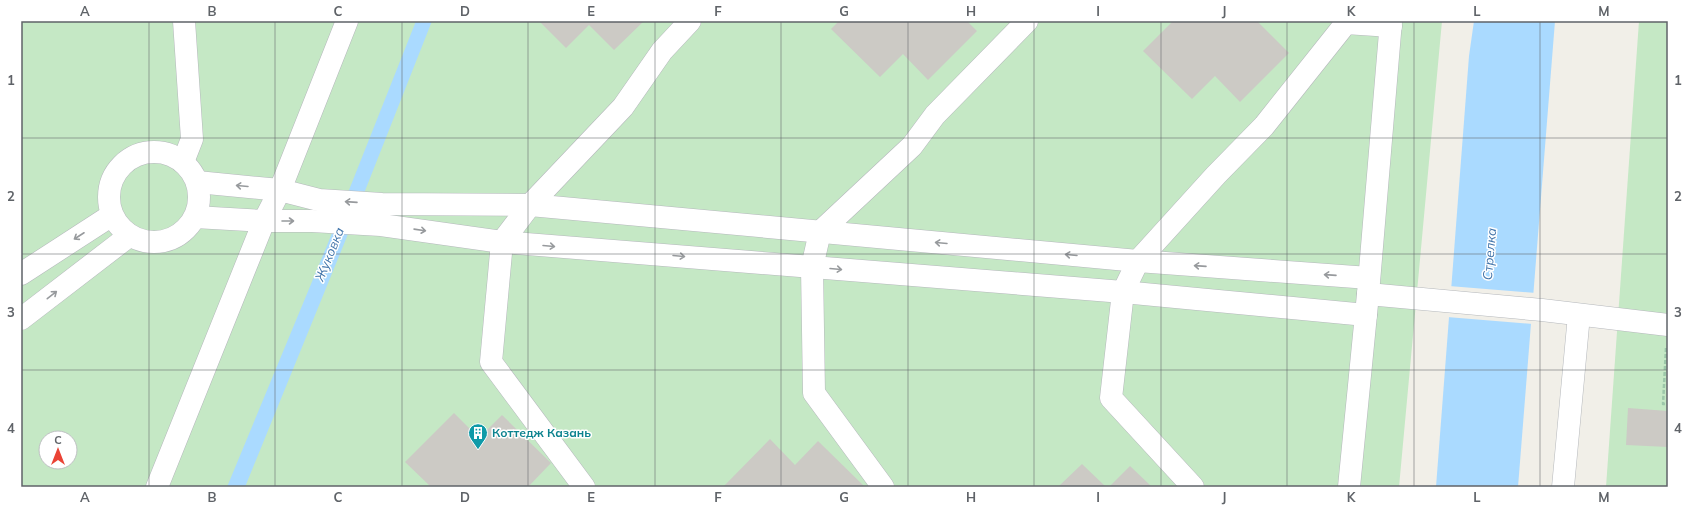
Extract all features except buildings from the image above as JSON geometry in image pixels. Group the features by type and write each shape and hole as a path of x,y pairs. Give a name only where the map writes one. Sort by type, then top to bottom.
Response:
{"lane":[{"path":"183,162 192,139 184,21"},
{"path":"157,487 264,221 280,190 347,21"},
{"path":"584,487 491,362 502,242 530,205 623,107 662,51 690,21"},
{"path":"883,487 814,393 812,267 820,232 912,146 935,115 1027,21"},
{"path":"1193,487 1111,398 1123,292 1138,261 1264,126 1346,23 1391,23 1368,296 1349,487"},
{"path":"155,151 170,154 183,162 191,171 197,182 199,206 195,217 186,230 173,238 158,243 143,242 129,236 119,227 112,215 108,201 109,185 116,172 126,160 140,154 155,151"},
{"path":"197,182 280,190 502,242 1123,292 1368,296 1542,310 1668,325"},
{"path":"195,217 264,221 312,221 382,214 530,205 1138,261 1368,296"},
{"path":"21,274 112,215"},
{"path":"21,319 129,236"},
{"path":"1563,487 1579,315"}],"path":[{"path":"1668,325 1663,404 1668,404"}],"green space":[{"path":"21,21 1442,21 1399,487 21,487"},
{"path":"1639,21 1668,21 1668,487 1606,487"}],"water":[{"name":"Жуковка","path":"416,21 432,21 344,244 245,487 227,487 328,243"},
{"name":"Стрелка","path":"1474,21 1555,21 1518,487 1436,487 1469,56"}],"pier":[{"path":"1449,286 1536,293 1533,324 1447,317"}],"place":[{"name":"Коттедж Казань","path":"478,450"}]}
